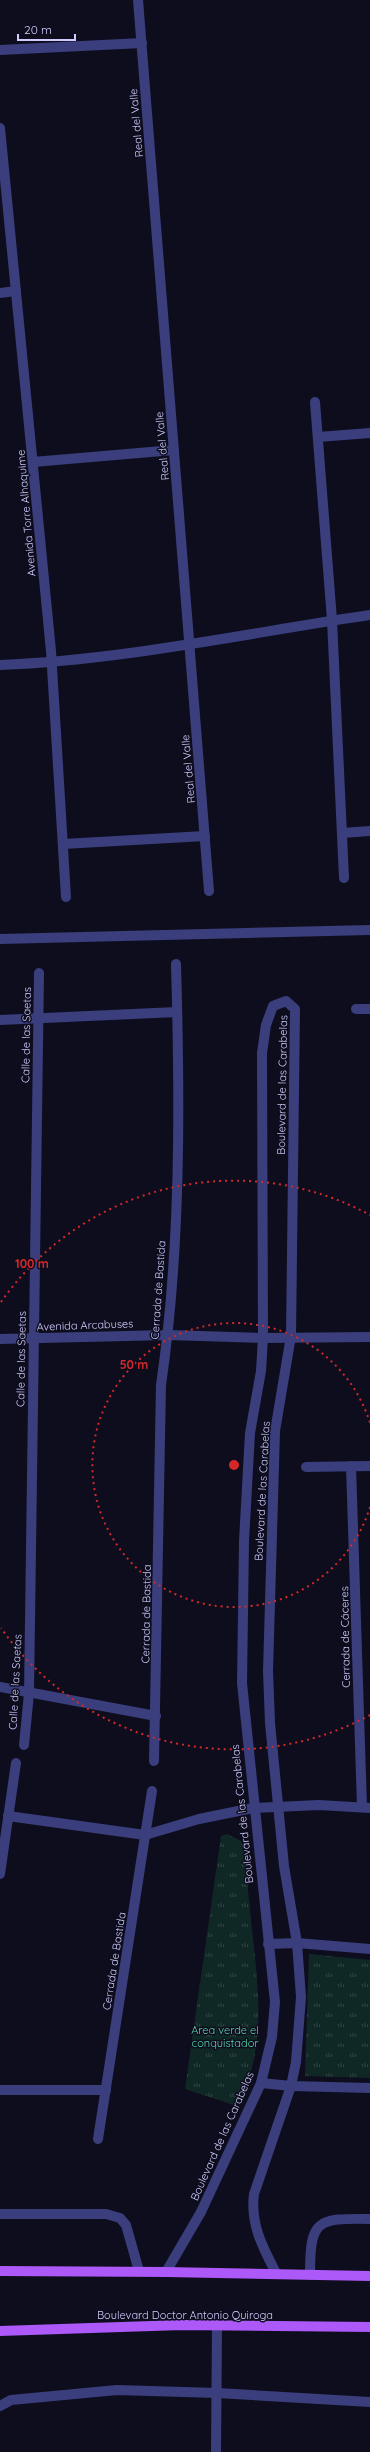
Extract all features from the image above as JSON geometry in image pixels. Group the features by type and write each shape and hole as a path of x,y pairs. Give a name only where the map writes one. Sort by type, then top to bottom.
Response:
{"main road":[{"path":"0,2271 139,2271 370,2276"},
{"path":"350,2327 370,2321"},
{"name":"Boulevard Doctor Antonio Quiroga","path":"0,2331 217,2325 370,2328"}],"street":[{"name":"Real del Valle","path":"138,0 210,891"},
{"path":"0,50 142,43"},
{"name":"Avenida Torre Alhaquime","path":"0,128 51,663 66,897"},
{"path":"0,293 16,291"},
{"path":"315,402 332,620 344,878"},
{"path":"318,437 370,432"},
{"path":"33,462 174,450"},
{"path":"0,665 51,663 190,644 370,615"},
{"path":"342,833 370,831"},
{"path":"63,844 205,836"},
{"path":"0,939 370,930"},
{"name":"Cerrada de Bastida","path":"154,1762 161,1385 168,1335 176,1197 176,964"},
{"name":"Calle de las Saetas","path":"24,1745 29,1693 39,973"},
{"name":"Boulevard de las Carabelas","path":"166,2272 202,2212 262,2082 272,2037 275,2002 253,1808 242,1691 242,1635 250,1433 261,1371 263,1338 262,1053 266,1025 273,1006 286,1001 294,1008 291,1336 275,1431 272,1488 268,1671 270,1724 284,1866 297,1942 301,1998 296,2062 291,2086 254,2194 252,2207 257,2234 276,2273"},
{"path":"356,1010 370,1009"},
{"path":"0,1020 177,1012"},
{"name":"Avenida Arcabuses","path":"0,1339 168,1335 263,1338 291,1336 370,1337"},
{"name":"Cerrada de Cáceres","path":"279,1806 366,1807 351,1466"},
{"path":"306,1467 370,1466"},
{"path":"0,1687 156,1716"},
{"path":"0,1874 16,1764"},
{"name":"Cerrada de Bastida","path":"98,2139 152,1791"},
{"path":"8,1816 145,1835 199,1819 253,1808 279,1806"},
{"path":"268,1944 297,1942 370,1949"},
{"path":"262,2082 291,2086 370,2088"},
{"path":"0,2090 106,2090"},
{"path":"0,2214 106,2214 120,2218 126,2225 139,2271"},
{"path":"310,2275 310,2244 314,2230 323,2222 347,2219 370,2219"},
{"path":"216,2452 217,2325"},
{"path":"0,2406 11,2400 117,2390 217,2393 370,2402"}],"green space":[{"name":"Area verde el conquistador","path":"227,1834 243,1842 258,1989 258,2028 256,2048 246,2087 237,2106 185,2089 221,1836"},
{"path":"309,1954 370,1960 370,2078 305,2076"}]}
